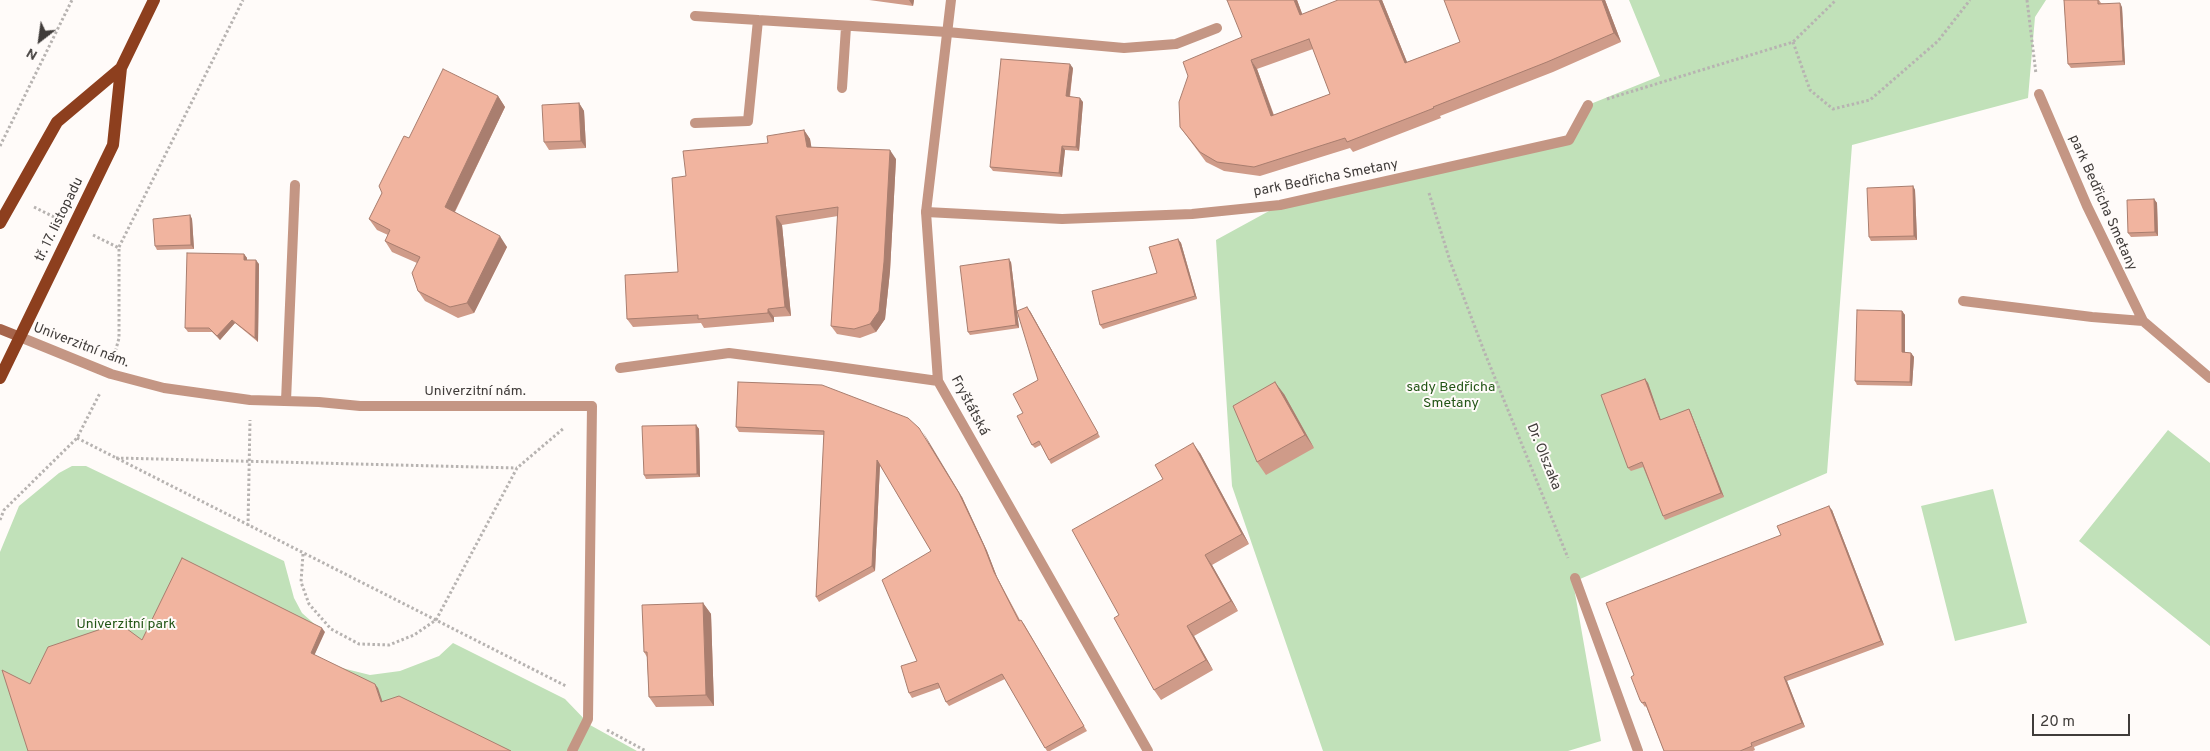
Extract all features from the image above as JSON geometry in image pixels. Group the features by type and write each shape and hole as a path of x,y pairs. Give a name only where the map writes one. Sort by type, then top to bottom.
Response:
{"main road":[{"name":"tř. 17. listopadu","path":"0,378 113,145 122,68 154,0"},
{"name":"tř. 17. listopadu","path":"0,223 57,122 122,68"}],"street":[{"name":"Fryštátská","path":"951,0 926,212 938,382 1148,751"},
{"path":"695,16 947,32 1124,48 1176,44 1217,28"},
{"path":"695,123 748,121 758,20"},
{"path":"842,88 846,26"},
{"name":"park Bedřicha Smetany","path":"2039,94 2087,206 2143,321 2210,378"},
{"name":"park Bedřicha Smetany","path":"926,212 1062,218 1192,214 1280,205 1568,140 1588,105"},
{"path":"286,401 295,185"},
{"path":"1963,301 2092,317 2143,321"},
{"path":"0,329 20,337"},
{"name":"Univerzitní nám.","path":"20,337 111,374 164,388 250,400 360,406 592,406"},
{"path":"620,368 729,354 831,366 938,382"},
{"path":"572,751 588,719 592,406"},
{"path":"1575,578 1638,751"}],"path":[{"path":"0,146 72,0"},
{"path":"118,248 243,0"},
{"path":"1588,105 1793,42 1836,0"},
{"path":"1793,42 1810,90 1833,109 1870,100 1938,41 1970,0"},
{"path":"2027,0 2039,94"},
{"name":"Dr. Olszaka","path":"1423,174 1450,261 1575,578"},
{"path":"248,526 250,400"},
{"path":"302,554 301,582 309,604 331,629 359,644 389,646 414,635 436,620 518,468 543,444 592,406"},
{"path":"77,438 302,554 589,697"},
{"path":"115,458 518,468"},
{"path":"0,509 4,510 0,520"},
{"path":"588,719 646,751"}],"green space":[{"name":"sady Bedřicha Smetany","path":"1629,0 2046,0 2035,17 2028,98 1852,145 1827,473 1573,582 1601,741 1568,751 1323,751 1232,486 1216,240 1280,205 1568,140 1588,105 1660,76"},
{"path":"2168,430 2210,463 2210,646 2079,541"},
{"name":"Univerzitní park","path":"72,466 86,466 284,561 294,598 302,613 320,629 321,639 314,656 334,666 370,675 400,671 439,656 453,643 565,699 590,725 637,751 0,751 0,552 19,506 59,473"},
{"path":"1993,489 2027,623 1955,641 1921,506"}],"building":[{"path":"1227,0 1294,0 1300,15 1338,0 1379,0 1405,63 1460,42 1444,0 1602,0 1614,33 1547,62 1347,142 1345,138 1254,167 1217,162 1200,152 1180,127 1179,102 1188,76 1183,62 1242,37","holes":["1309,39 1330,94 1271,116 1251,60"]},
{"path":"2064,0 2098,0 2098,4 2120,3 2123,61 2068,64"},
{"path":"1001,59 1070,64 1066,96 1080,98 1076,147 1062,146 1059,173 990,167"},
{"path":"443,69 498,96 445,207 500,236 467,303 450,307 418,291 412,273 420,257 385,241 390,230 369,219 382,193 379,186 404,136 409,138"},
{"path":"579,103 581,141 544,142 542,105"},
{"path":"804,130 807,147 890,150 884,262 879,311 870,324 854,329 831,326 838,207 776,216 785,307 768,309 768,313 698,319 698,315 627,319 625,275 678,272 672,178 686,176 683,151 768,143 767,136"},
{"path":"1913,186 1914,236 1869,237 1867,188"},
{"path":"2154,199 2155,232 2128,233 2127,200"},
{"path":"190,215 191,245 155,246 153,219"},
{"path":"1178,239 1195,296 1100,325 1092,291 1157,273 1149,247"},
{"path":"187,253 244,254 244,260 256,260 255,338 232,320 217,336 209,328 185,328"},
{"path":"1009,259 1016,325 968,332 960,266"},
{"path":"1027,307 1098,433 1049,460 1039,441 1032,445 1017,416 1023,413 1013,394 1038,380 1017,311"},
{"path":"1857,310 1902,311 1902,352 1911,353 1910,382 1855,381"},
{"path":"1645,379 1660,420 1689,409 1721,493 1663,516 1642,462 1628,468 1601,395"},
{"path":"738,382 822,385 908,418 919,428 959,493 994,572 1019,621 1021,620 1084,726 1045,748 1002,674 946,702 938,683 909,693 901,666 917,661 882,580 931,551 877,460 872,566 816,597 824,431 736,427"},
{"path":"1275,382 1305,435 1257,462 1233,406"},
{"path":"696,425 697,474 644,475 642,426"},
{"path":"1193,443 1242,534 1205,555 1231,601 1187,626 1206,660 1154,690 1114,618 1119,615 1072,530 1163,479 1155,465"},
{"path":"1829,506 1881,641 1784,677 1802,723 1751,743 1752,746 1740,751 1664,751 1645,702 1642,703 1640,700 1631,677 1634,675 1606,603 1781,535 1777,526"},
{"path":"182,558 322,628 311,653 375,684 381,702 399,696 511,751 28,751 2,670 30,684 48,647 119,623 142,640"},
{"path":"703,603 706,695 649,697 647,652 644,652 642,605"}]}
